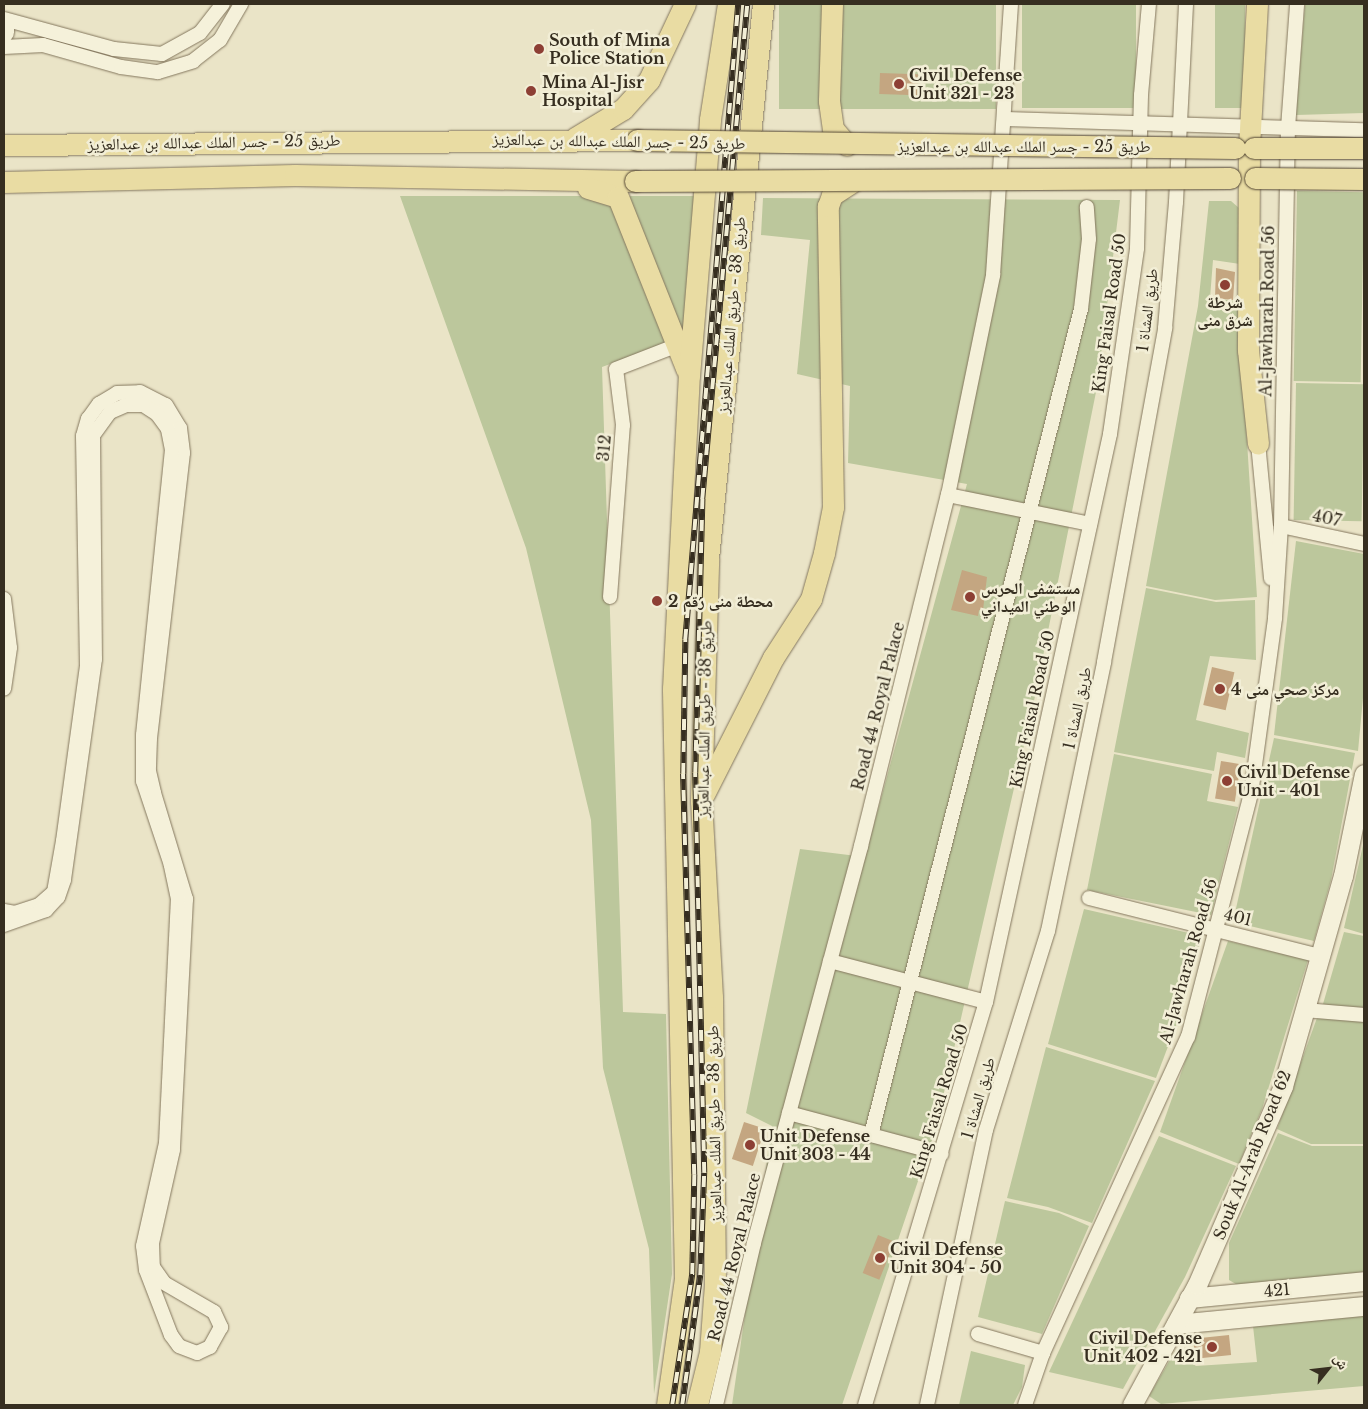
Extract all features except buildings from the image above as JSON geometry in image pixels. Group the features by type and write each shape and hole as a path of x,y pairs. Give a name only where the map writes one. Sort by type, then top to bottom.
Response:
{"main road":[{"path":"571,139 623,109 649,80 685,4"},
{"name":"طريق 38 - طريق الملك عبدالعزيز","path":"667,1405 685,1278 673,689 689,376 710,119 728,4"},
{"name":"طريق 38 - طريق الملك عبدالعزيز","path":"697,1405 710,1352 715,1284 712,997 701,801 708,558 763,4"},
{"path":"832,4 829,101 833,129 847,145"},
{"path":"1257,4 1245,178 1248,350 1258,443"},
{"path":"4,25 4,32"},
{"name":"طريق 25 - جسر الملك عبدالله بن عبدالعزيز","path":"4,145 571,139 847,145 1364,148"},
{"path":"4,182 295,175 571,183 618,198 689,376"},
{"name":"طريق 25 - جسر الملك عبدالله بن عبدالعزيز","path":"571,183 634,181 852,182 1245,178 1364,179"},
{"path":"701,801 773,658 811,599 832,507 828,206 832,195 852,182"},
{"name":"Souk Al-Arab Road 62","path":"1132,1405 1189,1298 1283,1086 1359,828 1364,774"},
{"name":"421","path":"1189,1298 1364,1281"},
{"path":"1176,1324 1364,1306"}],"street":[{"path":"4,19 114,49 162,54 200,33 223,4"},
{"path":"4,47 43,45 121,67 158,72 193,61 220,40 241,4"},
{"name":"Road 44 Royal Palace","path":"716,1405 948,496 993,274 1005,119 1011,4"},
{"name":"King Faisal Road 50","path":"865,1405 942,1154 986,1002 1110,434 1137,248 1140,123 1148,4"},
{"name":"طريق المشاة 1","path":"927,1405 986,1130 1048,931 1104,662 1165,328 1186,4"},
{"name":"Al-Jawharah Road 56","path":"1025,1405 1043,1353 1188,1037 1251,794 1275,618 1281,526 1288,128 1297,4"},
{"path":"1005,119 1364,130"},
{"path":"871,1135 1030,513 1080,309 1089,239 1087,207"},
{"name":"312","path":"610,597 623,425 616,369 678,345"},
{"path":"4,911 15,913 39,905 54,892 63,841 88,656 83,436 88,419 99,404 117,393 140,392 166,405 180,428 183,453 150,738 149,770 154,794 186,899 173,1150 152,1243 153,1267 164,1283 214,1312 221,1328 210,1347 197,1353 179,1346 171,1335 146,1270 143,1246 166,1144 178,899 171,865 143,781 143,734 172,450 168,429 157,414 142,405 126,405 110,412 98,423 93,435 95,659 64,880 58,897 46,910 4,925"},
{"name":"Al-Jawharah Road 56","path":"1258,443 1275,618"},
{"path":"948,496 1090,524"},
{"name":"407","path":"1281,526 1364,544"},
{"path":"4,599 10,648 4,689"},
{"name":"401","path":"1089,898 1320,956"},
{"path":"830,961 986,1002"},
{"path":"1305,1010 1364,1015"},
{"path":"789,1113 942,1154"},
{"path":"978,1334 1043,1353"}],"green space":[{"path":"779,4 996,4 996,109 779,109"},
{"path":"1022,4 1136,4 1136,108 1022,108"},
{"path":"1215,4 1245,4 1245,108 1215,108"},
{"path":"1305,4 1364,4 1364,113 1296,115"},
{"path":"1297,191 1364,192 1361,382 1294,381"},
{"path":"400,196 697,196 686,336 602,367 623,1012 666,1014 672,1274 654,1394 649,1249 603,1068 591,820 526,548"},
{"path":"763,198 1120,200 1097,387 1033,706 935,1131 842,1405 732,1405 772,1126 746,1113 800,849 865,857 967,484 848,463 850,386 797,374 810,240 761,235"},
{"path":"1209,201 1231,201 1239,208 1240,264 1213,260 1210,298 1238,301 1257,597 1215,600 1146,586 1198,306"},
{"path":"1296,383 1364,384 1362,521 1294,520"},
{"path":"1296,541 1364,554 1364,687 1358,751 1274,735"},
{"path":"1146,588 1216,602 1255,600 1256,660 1210,656 1196,720 1249,733 1245,758 1217,752 1214,771 1114,752"},
{"path":"1274,738 1355,753 1331,880 1314,941 1233,922"},
{"path":"1114,754 1212,774 1207,801 1238,807 1211,915 1087,890"},
{"path":"1364,841 1364,934 1344,928"},
{"path":"1084,909 1202,936 1180,1015 1156,1078 1048,1044"},
{"path":"1344,932 1364,936 1364,1014 1323,1004"},
{"path":"1228,941 1308,960 1262,1109 1239,1164 1160,1132"},
{"path":"1318,1015 1364,1021 1364,1144 1311,1144 1277,1129"},
{"path":"1046,1047 1155,1081 1092,1223 1048,1207 1007,1198"},
{"path":"1278,1133 1312,1146 1364,1146 1364,1272 1241,1287 1229,1280 1229,1243"},
{"path":"1159,1136 1236,1166 1185,1277 1123,1389 1049,1372"},
{"path":"1005,1201 1059,1213 1089,1226 1042,1334 978,1317"},
{"path":"1364,1314 1364,1386 1161,1404 1149,1396 1175,1351 1196,1366 1257,1362 1253,1326"},
{"path":"971,1351 1025,1365 1022,1387 1013,1405 959,1405"}],"railway":[{"path":"672,1405 692,1274 694,1175 683,774 685,640 738,4"},
{"path":"682,1405 700,1275 704,1173 695,773 702,499 747,4"}],"place":[{"name":"South of Mina Police Station","path":"539,49"},
{"name":"Civil Defense Unit 321 - 23","path":"899,84"},
{"name":"Mina Al-Jisr Hospital","path":"531,91"},
{"name":"شرطة شرق منى","path":"1225,285"},
{"name":"مستشفى الحرس الوطني الميداني","path":"970,597"},
{"name":"محطة منى رقم 2","path":"657,601"},
{"name":"مركز صحي منى 4","path":"1220,689"},
{"name":"Civil Defense Unit - 401","path":"1227,781"},
{"name":"Unit Defense Unit 303 - 44","path":"750,1145"},
{"name":"Civil Defense Unit 304 - 50","path":"880,1258"},
{"name":"Civil Defense Unit 402 - 421","path":"1212,1347"}]}
